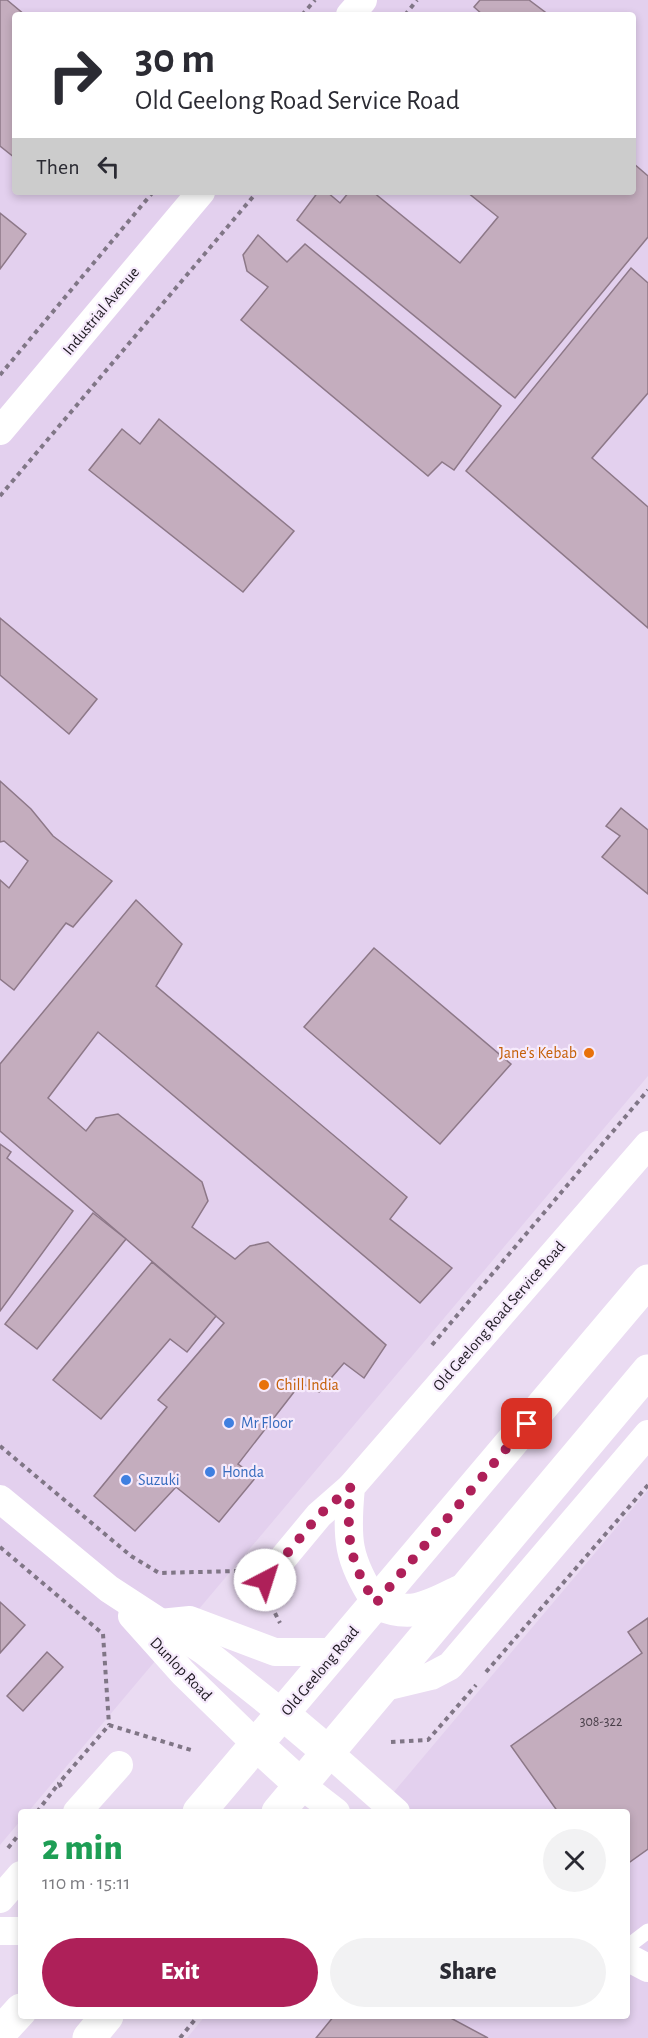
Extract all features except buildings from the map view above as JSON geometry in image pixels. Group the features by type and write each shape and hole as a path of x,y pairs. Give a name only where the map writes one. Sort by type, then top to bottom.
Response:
{"main road":[{"name":"Old Geelong Road","path":"202,1809 648,1281"},
{"path":"281,1809 648,1371"},
{"path":"376,1603 392,1610 408,1612 433,1605 463,1590"},
{"path":"283,1714 328,1752"},
{"path":"257,1745 301,1785"},
{"path":"0,2033 18,2013"},
{"path":"89,2038 105,2019"}],"street":[{"path":"353,12 363,0"},
{"name":"Industrial Avenue","path":"0,430 198,195"},
{"name":"Old Geelong Road Service Road","path":"252,1576 351,1487 648,1145"},
{"path":"381,1688 431,1676 450,1666 648,1434"},
{"path":"536,1504 587,1489 612,1476"},
{"path":"351,1487 347,1528 351,1556 361,1580 376,1603"},
{"name":"Dunlop Road","path":"0,1499 118,1599 183,1673 257,1745"},
{"name":"Dunlop Road","path":"118,1599 204,1651 283,1714"},
{"path":"160,1623 190,1620 275,1652 336,1652"},
{"path":"328,1752 393,1809"},
{"path":"80,1809 119,1765"},
{"path":"301,1785 332,1809"},
{"path":"0,1899 18,1878"},
{"path":"0,1931 18,1931"},
{"path":"630,1959 648,1968"}],"lane":[{"path":"630,1945 648,1931"}],"path":[{"path":"305,12 315,0"},
{"path":"407,12 417,0"},
{"path":"0,375 150,195"},
{"path":"0,496 254,195"},
{"path":"0,1446 123,1548 159,1573 252,1576"},
{"path":"0,1547 103,1634"},
{"path":"109,1725 103,1634 118,1599"},
{"path":"39,1809 59,1783"},
{"path":"5,1851 18,1836"},
{"path":"180,2038 196,2019"}],"shaded area":[{"path":"0,0 648,0 648,1076 31,1809 18,1809 18,1824 0,1845"},
{"path":"648,1490 648,2038 187,2038 203,2019 630,2019 630,1809 380,1809"}],"place":[{"name":"Jane's Kebab","path":"589,1053"},
{"name":"Chill India","path":"264,1385"},
{"name":"Mr Floor","path":"229,1423"},
{"name":"Honda","path":"210,1472"},
{"name":"Suzuki","path":"126,1480"}],"route":[{"path":"265,1580 319,1515 351,1487 347,1528 351,1556 361,1580 376,1603 527,1424"}]}
